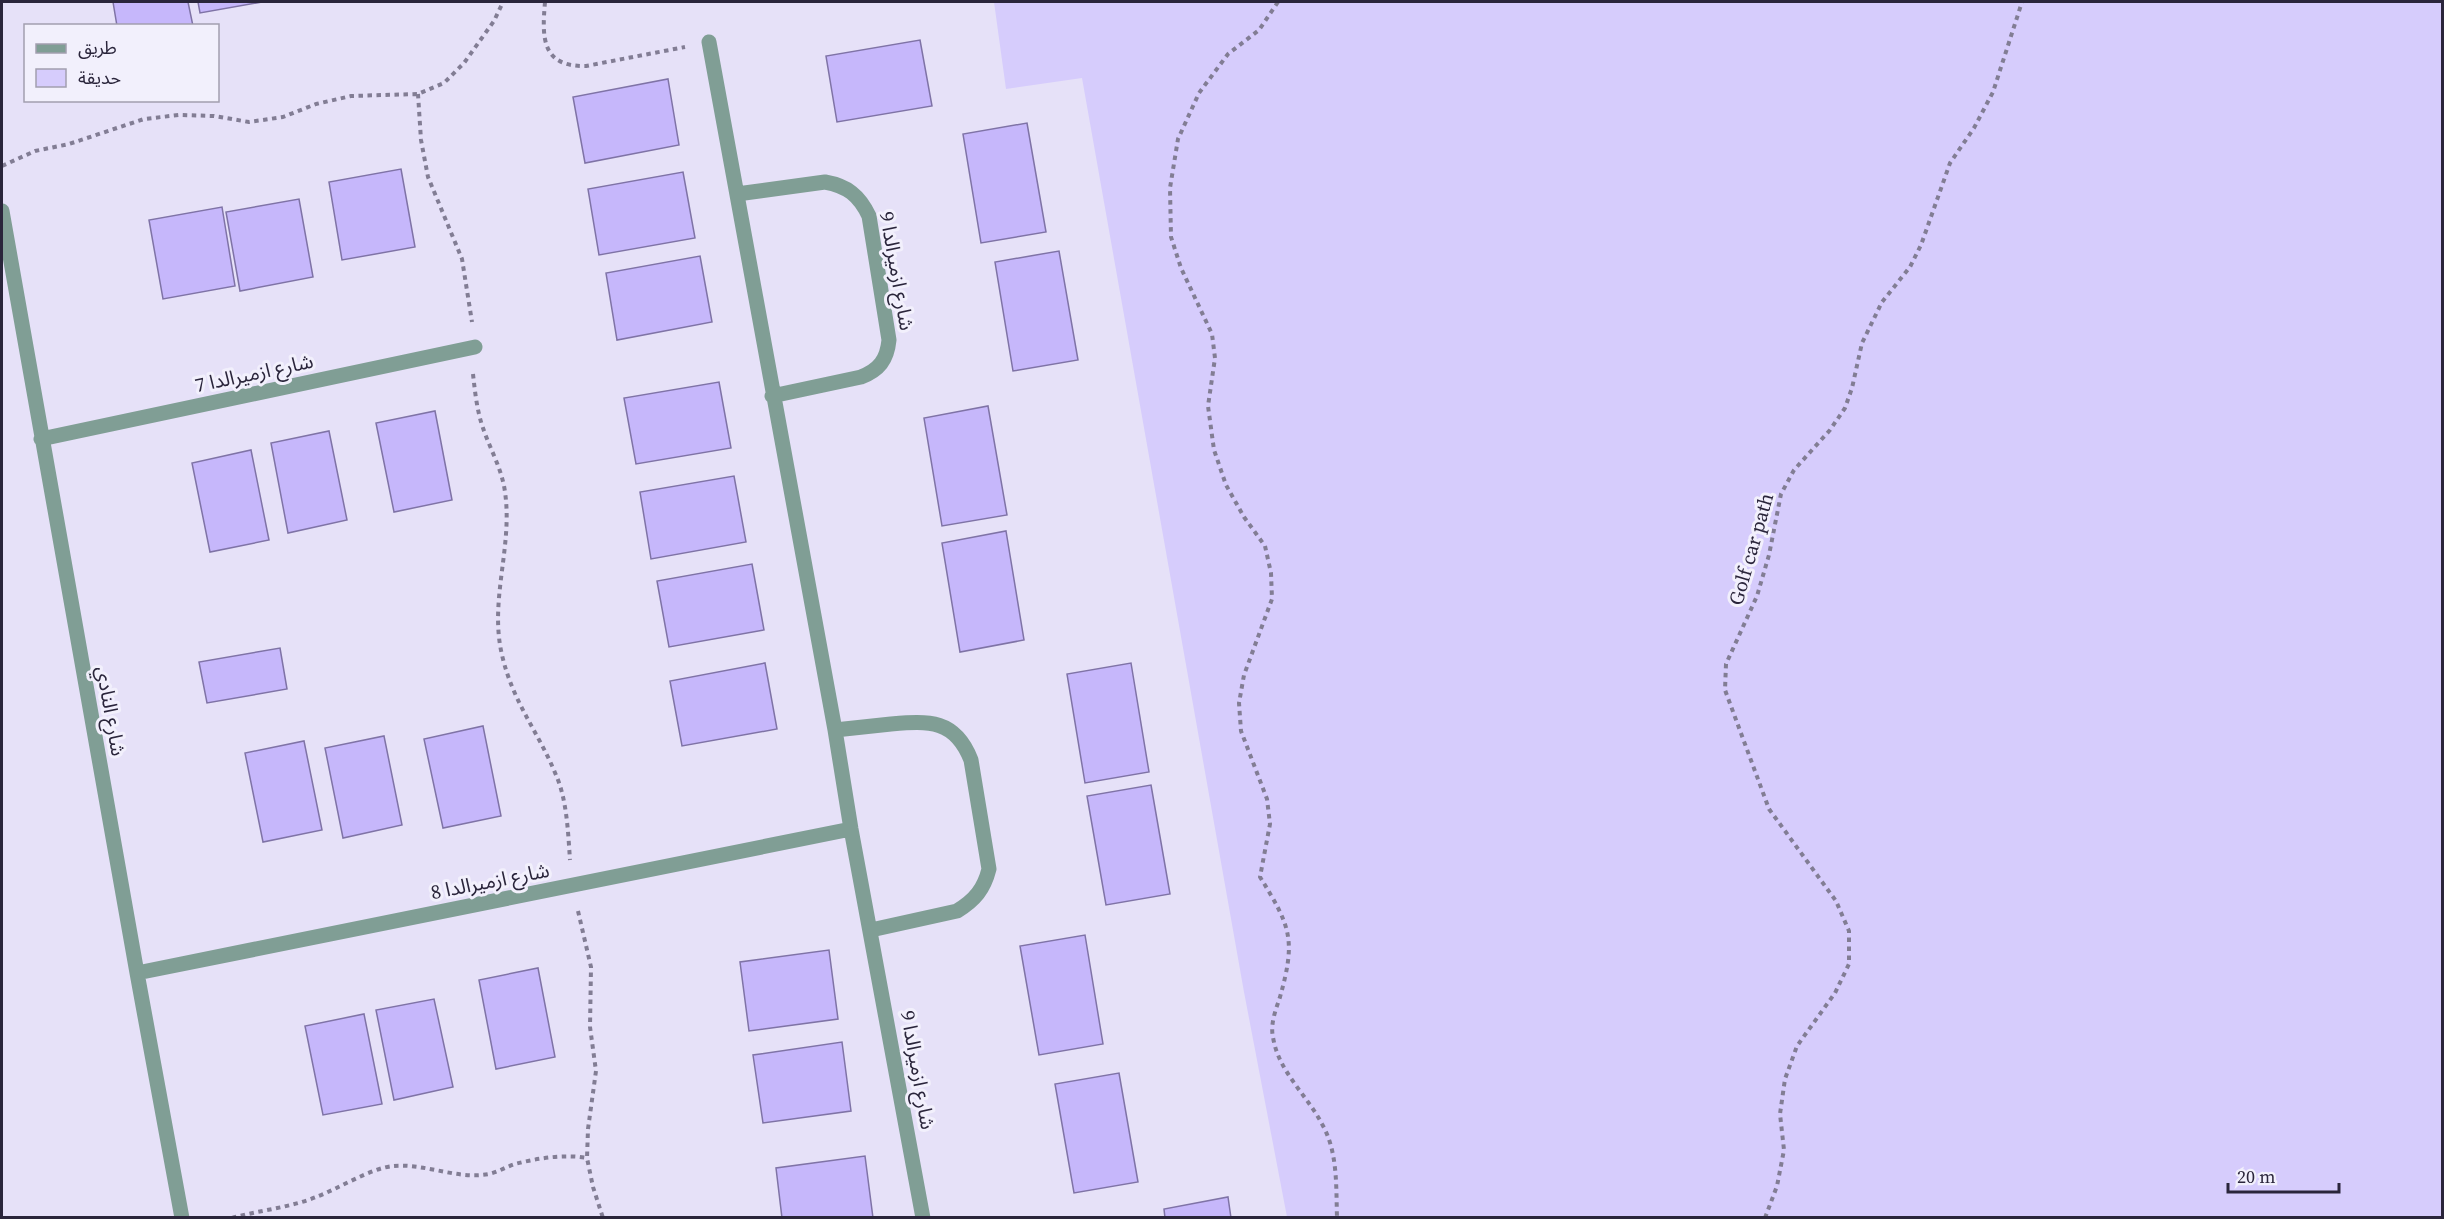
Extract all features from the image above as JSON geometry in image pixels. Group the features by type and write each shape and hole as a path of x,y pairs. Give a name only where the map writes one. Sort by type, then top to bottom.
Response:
{"street":[{"name":"شارع ازميرالدا 9","path":"709,42 850,829 924,1218"},
{"name":"شارع ازميرالدا 9","path":"737,194 825,182 839,184 852,191 862,202 868,216 889,340 888,353 882,364 861,377 772,396"},
{"name":"شارع النادي","path":"2,211 136,973 182,1218"},
{"name":"شارع ازميرالدا 7","path":"41,439 475,347"},
{"path":"834,730 919,722 936,723 952,731 965,744 971,760 989,869 986,882 979,894 957,911 871,930"},
{"name":"شارع ازميرالدا 8","path":"136,973 850,829"}],"path":[{"path":"2,166 35,151 69,144 144,120 179,115 214,116 249,122 283,117 316,104 351,96 418,94 444,83 464,63 494,21 503,2"},
{"path":"545,2 543,36 548,50 558,61 572,66 586,66 709,42"},
{"path":"1278,2 1259,30 1228,54 1198,93 1178,139 1170,188 1171,237 1181,267 1212,334 1215,357 1208,406 1214,450 1226,485 1244,517 1265,546 1271,573 1272,599 1244,675 1239,703 1241,731 1267,800 1270,824 1260,877 1281,910 1289,935 1289,963 1274,1018 1272,1036 1282,1066 1323,1125 1335,1160 1337,1218"},
{"name":"Golf car path","path":"1765,1218 1777,1186 1784,1150 1780,1114 1785,1080 1797,1046 1835,993 1849,964 1849,931 1836,902 1769,809 1725,690 1726,663 1757,597 1769,555 1781,494 1794,470 1830,430 1845,408 1862,343 1882,302 1910,267 1921,245 1950,163 1974,128 1993,92 2022,2"},
{"path":"418,94 428,177 462,259 468,284 475,347 473,365 476,397 483,428 505,490 508,524 502,558 497,619 501,651 509,682 557,777 567,826 572,886 591,967 590,1027 596,1071 588,1129 588,1158 593,1186 603,1218"},
{"path":"232,1218 286,1207 315,1198 391,1166 420,1167 464,1174 489,1174 516,1164 570,1155 588,1158"}],"green space":[{"path":"994,2 2442,2 2442,1217 1287,1217 1244,992 1082,78 1006,89"}],"building":[{"path":"113,2 188,2 193,24 117,24"},
{"path":"198,2 262,2 200,13"},
{"path":"920,40 932,106 837,122 826,56"},
{"path":"668,79 679,145 585,163 573,97"},
{"path":"1027,123 1046,232 981,243 963,134"},
{"path":"401,169 415,247 342,260 329,182"},
{"path":"683,172 695,238 599,255 588,189"},
{"path":"299,199 313,277 240,291 226,212"},
{"path":"222,207 235,286 163,299 149,220"},
{"path":"1059,251 1078,360 1013,371 995,262"},
{"path":"700,256 712,322 617,340 606,273"},
{"path":"719,382 731,448 636,464 624,398"},
{"path":"988,406 1007,515 942,526 924,418"},
{"path":"435,411 452,500 394,512 376,423"},
{"path":"329,431 347,520 288,533 271,443"},
{"path":"251,450 269,540 210,552 192,463"},
{"path":"734,476 746,542 651,559 640,492"},
{"path":"1006,531 1024,640 960,652 942,543"},
{"path":"752,564 764,630 669,647 657,581"},
{"path":"280,648 287,689 207,703 199,662"},
{"path":"765,663 777,729 682,746 670,681"},
{"path":"1131,663 1149,772 1085,783 1067,674"},
{"path":"483,726 501,816 443,828 424,739"},
{"path":"384,736 402,825 343,838 325,748"},
{"path":"304,741 322,830 263,842 245,753"},
{"path":"1151,785 1170,894 1106,905 1087,796"},
{"path":"1085,935 1103,1044 1039,1055 1020,946"},
{"path":"829,950 838,1019 749,1031 740,962"},
{"path":"538,968 555,1057 496,1069 479,980"},
{"path":"434,999 453,1087 394,1100 376,1010"},
{"path":"364,1014 382,1104 323,1115 305,1026"},
{"path":"842,1042 851,1111 763,1123 753,1055"},
{"path":"1119,1073 1138,1182 1074,1193 1055,1084"},
{"path":"865,1156 873,1218 782,1218 776,1168"},
{"path":"1228,1197 1231,1218 1165,1218 1164,1209"}]}
